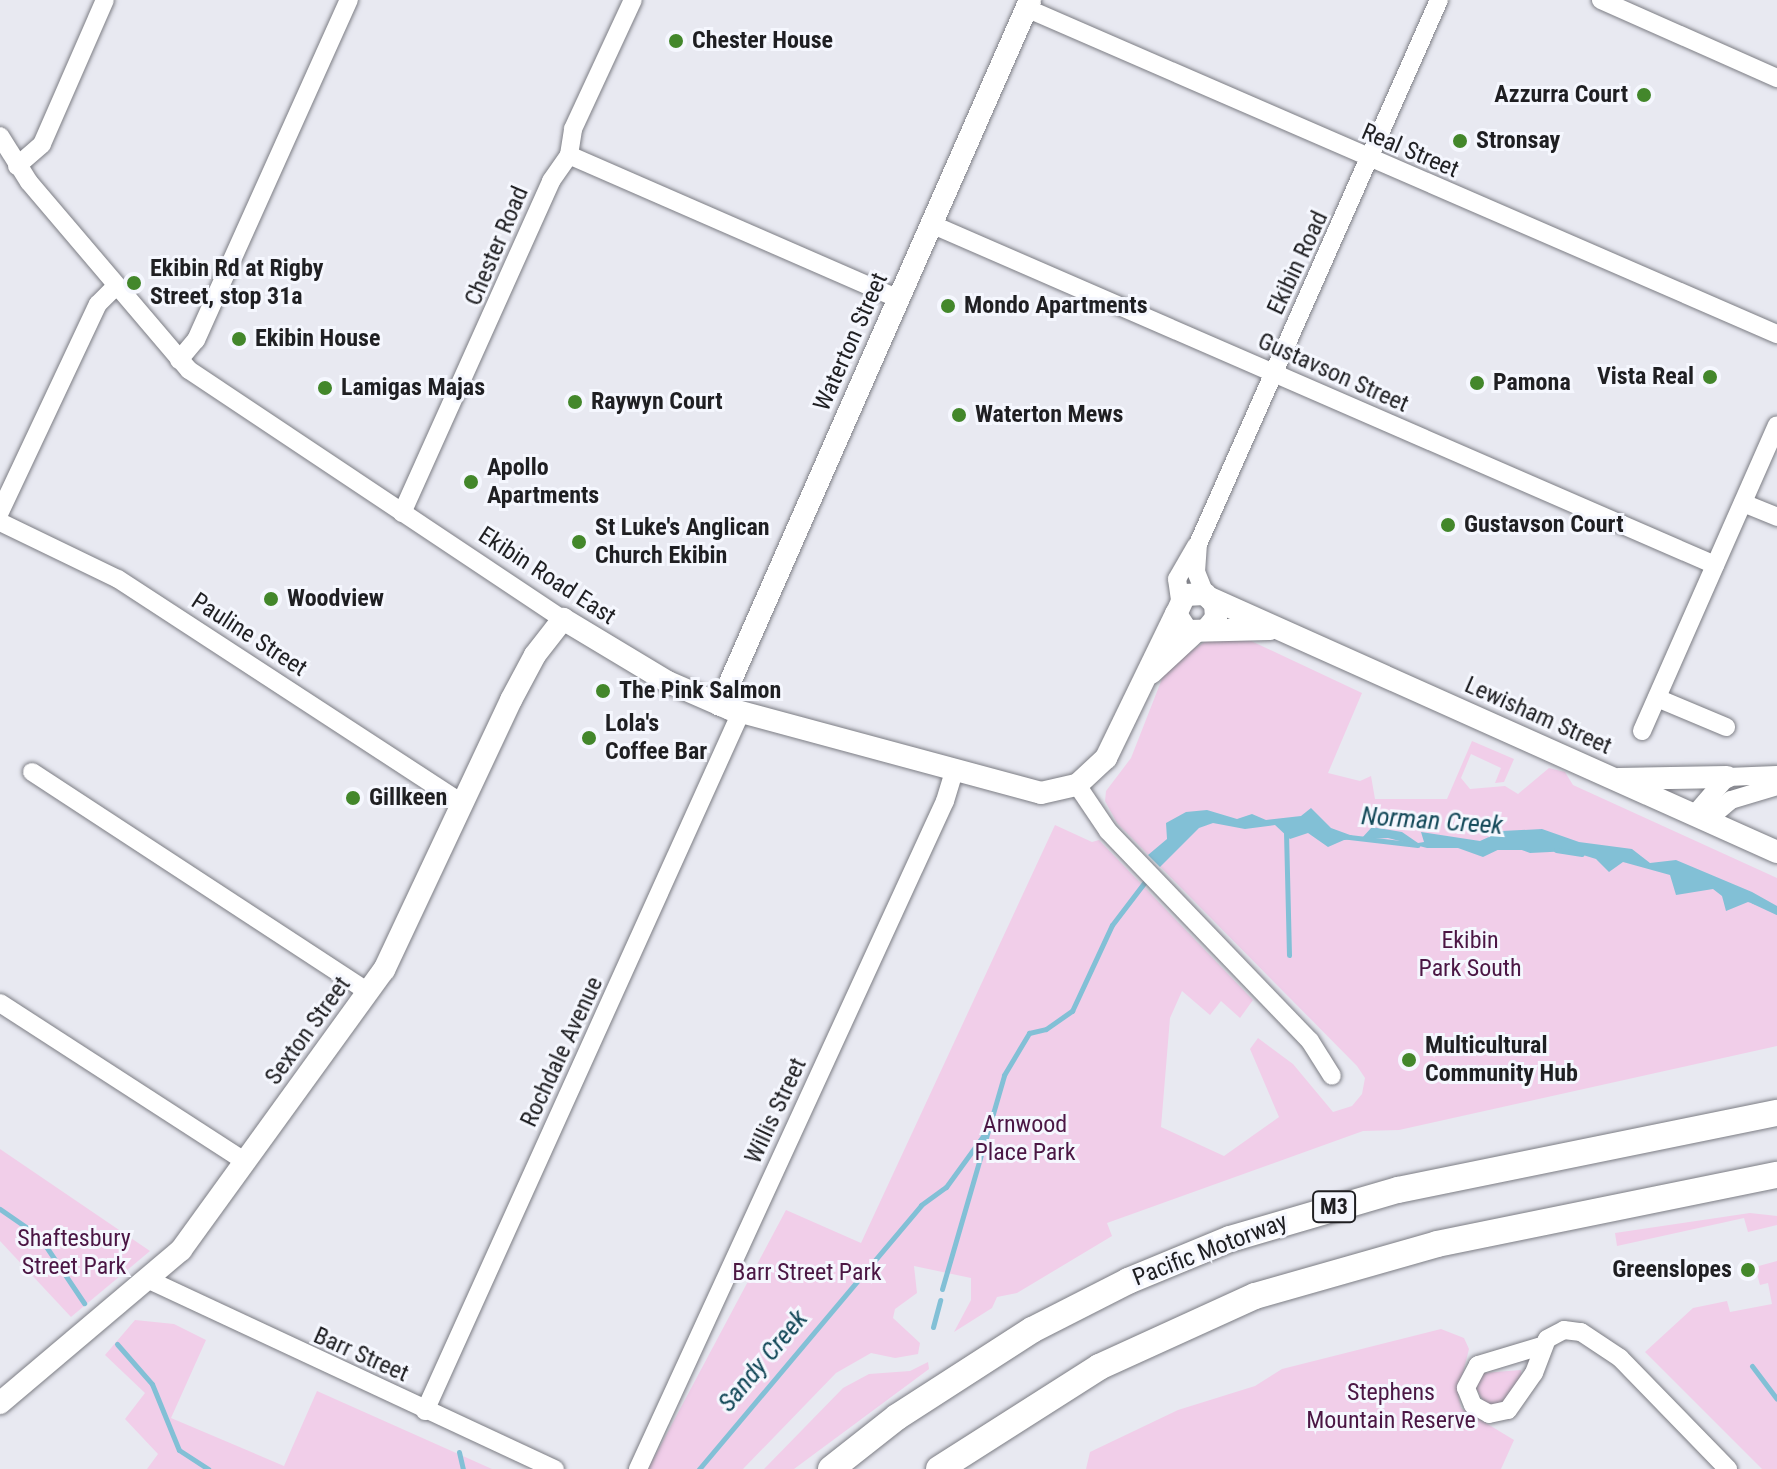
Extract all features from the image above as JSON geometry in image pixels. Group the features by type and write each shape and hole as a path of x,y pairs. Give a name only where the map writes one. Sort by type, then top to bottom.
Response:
{"highway":[{"name":"Pacific Motorway","path":"831,1469 907,1410 1032,1330 1128,1281 1230,1239 1398,1190 1777,1113"},
{"path":"939,1469 1099,1367 1255,1296 1437,1244 1777,1175"}],"main road":[{"name":"Waterton Street","path":"730,709 898,299 1028,4"},
{"path":"1077,785 1106,758 1178,607 1191,592 1208,596 1216,611 1200,631 1145,678"},
{"name":"Lewisham Street","path":"1208,596 1777,852"},
{"path":"1178,607 1181,626 1200,631"},
{"name":"Ekibin Road East","path":"563,619 657,676 730,709 1035,793 1077,785"},
{"name":"Sexton Street","path":"0,1403 181,1250 246,1162 394,953 526,670 563,619"},
{"name":"Lewisham Street","path":"1200,631 1277,629"},
{"path":"1618,779 1727,777"}],"street":[{"path":"17,166 42,144 105,0"},
{"path":"179,360 196,340 349,0"},
{"name":"Chester Road","path":"402,513 551,181 569,155 573,129 633,0"},
{"name":"Ekibin Road","path":"1178,607 1179,573 1198,544 1371,160 1439,0"},
{"path":"1601,0 1777,78"},
{"name":"Real Street","path":"1028,4 1371,160 1777,334"},
{"name":"Ekibin Road East","path":"0,136 17,166 179,360 219,393 563,619"},
{"path":"569,155 898,299"},
{"name":"Gustavson Street","path":"931,224 1715,565"},
{"path":"0,510 98,304 116,286"},
{"path":"1642,731 1777,425"},
{"path":"1743,503 1777,517"},
{"name":"Pauline Street","path":"0,522 118,579 462,803"},
{"name":"Ekibin Road","path":"1198,544 1196,572 1208,596"},
{"path":"1657,698 1726,727"},
{"name":"Rochdale Avenue","path":"425,1411 730,709"},
{"name":"Willis Street","path":"638,1469 945,801 954,771"},
{"path":"32,772 368,992"},
{"path":"1701,817 1727,777 1777,775"},
{"path":"1077,785 1108,831 1310,1041 1332,1076"},
{"path":"1701,817 1731,800 1777,786"},
{"path":"0,1003 246,1162"},
{"name":"Barr Street","path":"149,1280 555,1469"},
{"path":"1541,1346 1564,1330 1599,1341 1728,1469"}],"green space":[{"path":"1208,640 1249,640 1362,693 1328,773 1360,781 1371,776 1375,799 1447,799 1472,741 1514,759 1504,782 1495,783 1501,768 1471,754 1461,778 1470,789 1505,786 1518,794 1549,768 1565,772 1573,785 1777,878 1777,1046 1399,1130 1363,1131 1107,1223 1112,1236 1017,1293 997,1297 992,1308 954,1332 971,1300 971,1278 914,1266 917,1293 895,1309 893,1318 920,1343 918,1354 895,1358 871,1353 836,1373 743,1469 648,1469 786,1210 861,1243 1055,825 1092,842 1099,840 1253,1000 1240,1018 1221,1001 1210,1015 1182,991 1170,1018 1161,1127 1224,1156 1279,1117 1250,1049 1258,1038 1293,1064 1333,1112 1352,1106 1362,1094 1365,1078 1357,1066 1117,823 1105,801 1106,791 1131,758 1167,666"},
{"name":"Shaftesbury Street Park","path":"0,1149 150,1251 71,1317 0,1241"},
{"path":"1750,1213 1777,1216 1777,1225 1748,1232 1744,1218 1617,1246 1615,1233"},
{"path":"1777,1261 1777,1469 1762,1469 1645,1352 1693,1308 1727,1301 1730,1312 1772,1304 1768,1283 1760,1285 1755,1267"},
{"path":"135,1320 174,1324 206,1340 171,1418 284,1466 317,1391 492,1469 147,1469 158,1454 125,1419 145,1393 105,1355"},
{"name":"Stephens Mountain Reserve","path":"1441,1329 1464,1338 1469,1349 1458,1393 1461,1408 1514,1440 1501,1469 1086,1469 1090,1452 1178,1410 1255,1386 1282,1369"},
{"path":"928,1362 929,1369 794,1469 764,1469 843,1388 869,1374 910,1371"},
{"path":"1521,1370 1522,1382 1504,1404 1486,1406 1475,1386 1483,1373"}],"water":[{"path":"1311,808 1331,828 1361,839 1372,827 1402,832 1418,843 1424,842 1421,832 1480,841 1502,831 1542,829 1579,842 1632,849 1650,863 1676,860 1752,892 1777,906 1777,912 1748,902 1726,911 1722,896 1713,889 1676,895 1670,875 1623,862 1609,872 1596,859 1570,851 1530,853 1508,845 1483,857 1458,848 1427,848 1388,838 1344,840 1328,847 1308,833 1290,839 1275,825 1245,829 1213,823 1199,828 1160,867 1148,855 1167,839 1166,823 1186,812 1207,810 1237,819 1252,814 1266,820 1301,816"}],"waterway":[{"path":"1286,832 1289,955"},
{"name":"Norman Creek","path":"1349,837 1418,845"},
{"name":"Norman Creek","path":"1496,847 1526,847"},
{"name":"Norman Creek","path":"1556,850 1582,854"},
{"name":"Norman Creek","path":"942,1289 1004,1075 1029,1033 1046,1029 1072,1011 1112,925 1147,879"},
{"name":"Norman Creek","path":"1753,901 1777,912"},
{"name":"Sandy Creek","path":"699,1469 921,1205 946,1187 983,1136"},
{"name":"Sandy Creek","path":"0,1209 39,1236 84,1303"},
{"name":"Norman Creek","path":"933,1327 940,1300"},
{"name":"Sandy Creek","path":"117,1344 152,1384 179,1450 208,1469"},
{"path":"1752,1366 1777,1399"},
{"path":"459,1452 463,1469"}],"place":[{"name":"Chester House","path":"676,41"},
{"name":"Azzurra Court","path":"1644,95"},
{"name":"Stronsay","path":"1460,141"},
{"name":"Ekibin Rd at Rigby Street, stop 31a","path":"134,283"},
{"name":"Mondo Apartments","path":"948,306"},
{"name":"Ekibin House","path":"239,339"},
{"name":"Vista Real","path":"1710,377"},
{"name":"Pamona","path":"1477,383"},
{"name":"Lamigas Majas","path":"325,388"},
{"name":"Raywyn Court","path":"575,402"},
{"name":"Waterton Mews","path":"959,415"},
{"name":"Apollo Apartments","path":"471,482"},
{"name":"Gustavson Court","path":"1448,525"},
{"name":"St Luke's Anglican Church Ekibin","path":"579,542"},
{"name":"Woodview","path":"271,599"},
{"name":"The Pink Salmon","path":"603,691"},
{"name":"Lola's Coffee Bar","path":"589,738"},
{"name":"Gillkeen","path":"353,798"},
{"name":"Multicultural Community Hub","path":"1409,1060"},
{"name":"Greenslopes","path":"1748,1270"}],"park label":[{"name":"Ekibin Park South","path":"1470,955"},
{"name":"Arnwood Place Park","path":"1025,1139"},
{"name":"Barr Street Park","path":"807,1273"}]}
